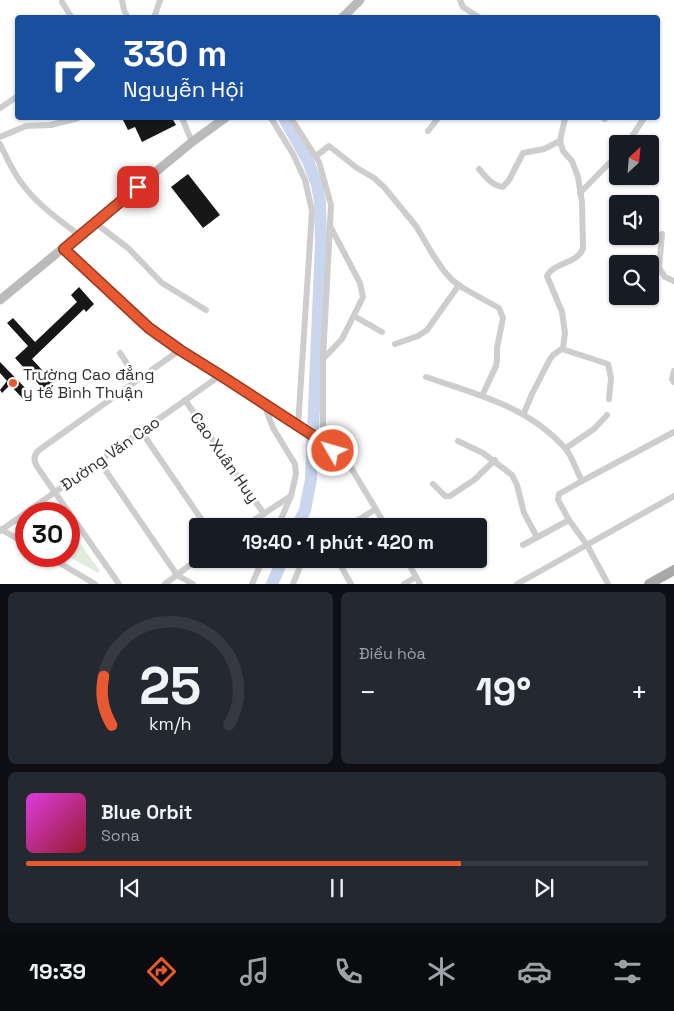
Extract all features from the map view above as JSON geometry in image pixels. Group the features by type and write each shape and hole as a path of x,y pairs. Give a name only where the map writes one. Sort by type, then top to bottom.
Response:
{"main road":[{"path":"649,584 674,570"}],"street":[{"path":"122,0 126,15"},
{"path":"155,15 160,0"},
{"path":"345,15 360,0"},
{"path":"460,0 463,7 475,15"},
{"path":"62,2 70,15"},
{"path":"0,108 15,98"},
{"path":"0,137 26,126 51,125 70,120"},
{"path":"183,120 192,142"},
{"path":"0,300 192,142 222,120"},
{"path":"272,120 293,154 305,180 312,211 298,426"},
{"path":"292,120 316,156 323,174 330,205 323,359 323,442"},
{"path":"428,131 436,120"},
{"path":"524,413 550,359 562,349 565,333 564,319 547,276 552,270 582,252 580,193 575,168 563,151 560,140 565,120"},
{"path":"633,135 643,120"},
{"path":"479,169 488,180 499,187 503,187 509,180 523,152 544,149 560,140"},
{"path":"0,144 14,172 31,195 58,220 80,235"},
{"path":"316,156 329,146 357,168 374,178 384,187 416,226 444,271 459,285 499,308 503,318 496,366 482,396"},
{"path":"580,193 609,163"},
{"path":"94,222 128,248 162,283 206,310"},
{"path":"323,359 342,339 361,302 363,291 330,224"},
{"path":"662,234 659,268 665,277 674,281"},
{"path":"64,249 149,328 323,442 350,466 381,518"},
{"path":"395,344 418,336 427,330 459,285"},
{"path":"354,316 382,332"},
{"path":"562,349 608,364 611,378 609,399"},
{"path":"117,583 34,462 36,453 180,350"},
{"path":"120,353 138,380"},
{"path":"674,371 672,379 674,382"},
{"name":"Đường Văn Cao","path":"1,530 220,375"},
{"path":"426,377 524,413 566,448 582,480"},
{"name":"Cao Xuân Huy","path":"185,400 264,514"},
{"path":"264,404 273,428 295,464 296,474 291,496 281,518"},
{"path":"566,448 588,434 607,415"},
{"path":"141,431 201,518"},
{"path":"608,584 587,545 569,520 558,500 559,494 674,432"},
{"path":"458,441 483,452 495,460 515,479 524,513 537,537"},
{"path":"433,484 445,496 450,496 474,480 495,460"},
{"path":"99,461 177,575 193,584"},
{"path":"258,518 291,496"},
{"path":"517,584 674,496"},
{"path":"361,518 376,509"},
{"path":"523,545 569,520"},
{"path":"1,530 15,538"},
{"path":"165,584 189,566"},
{"path":"66,567 94,584"},
{"path":"252,584 259,568"},
{"path":"293,584 299,568"},
{"path":"342,568 351,584"},
{"path":"404,584 418,580 411,568"}],"green space":[{"path":"80,543 100,571 98,573 80,563"}],"building":[{"path":"123,120 173,120 176,125 142,142 135,127 128,130"},
{"path":"188,174 220,215 203,228 171,187"},
{"path":"79,287 94,304 86,312 84,309 32,359 54,383 45,391 15,358 28,346 7,323 13,318 35,342 77,302 71,295"},
{"name":"Trường Cao đẳng y tế Bình Thuận","path":"0,362 33,396 27,403 10,385 2,393 0,390 7,381 0,373"}],"waterway":[{"path":"285,120 308,161 317,185 320,202 321,242 311,479 305,510 301,518"},
{"path":"272,584 279,568"}],"place":[{"name":"Trường Cao đẳng y tế Bình Thuận","path":"13,383"}],"route":[{"path":"138,187 64,249 149,328 323,442 333,451"}]}
